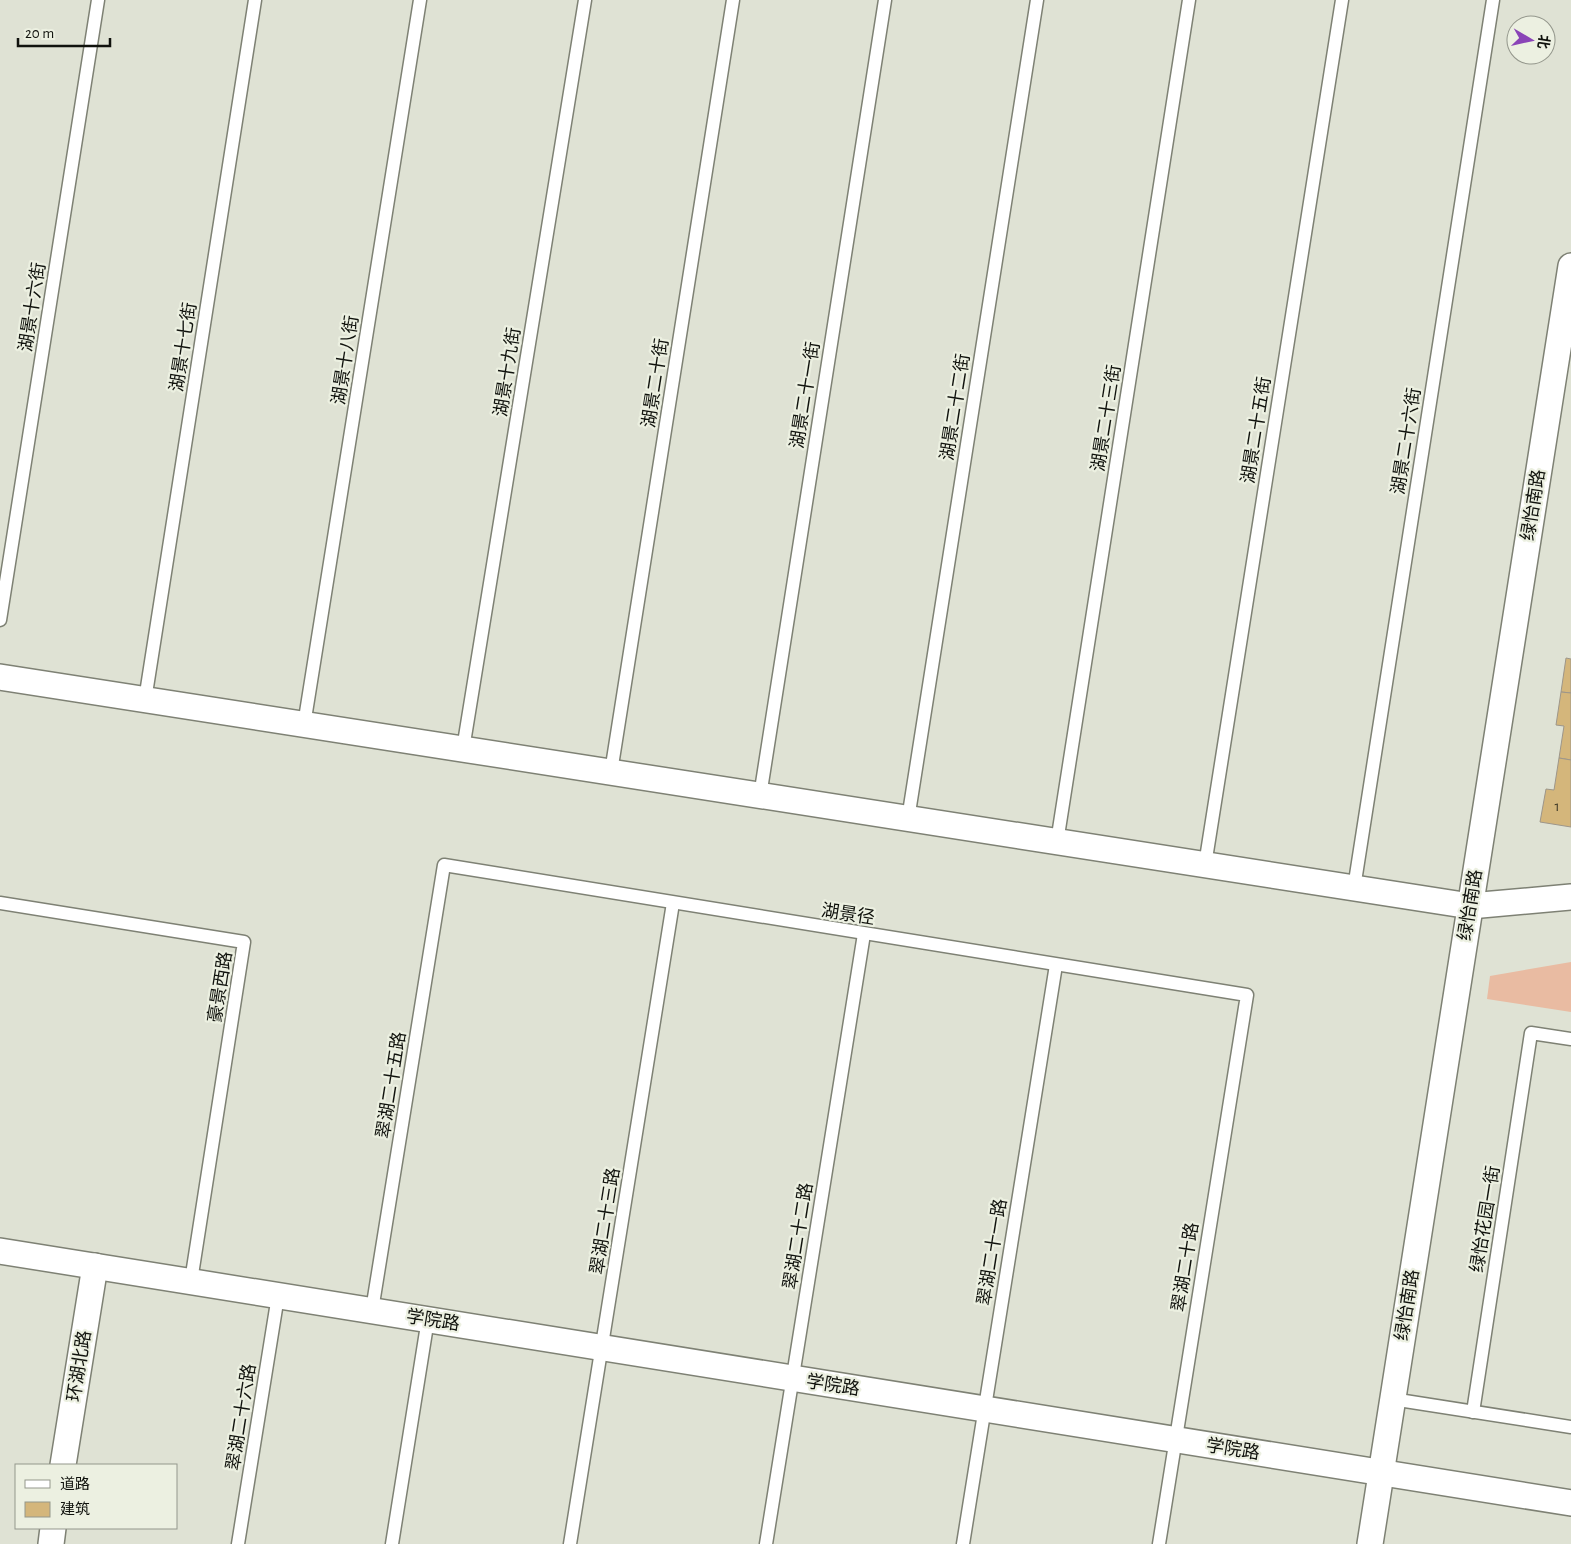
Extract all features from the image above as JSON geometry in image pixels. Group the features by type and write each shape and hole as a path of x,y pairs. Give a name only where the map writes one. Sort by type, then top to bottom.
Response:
{"street":[{"name":"绿怡南路","path":"1370,1544 1571,266"},
{"path":"0,678 1470,906 1571,897"},
{"name":"学院路","path":"0,1251 1571,1503"},
{"name":"环湖北路","path":"63,1464 95,1266"},
{"path":"51,1544 53,1529"}],"lane":[{"name":"湖景十六街","path":"0,620 98,0"},
{"name":"湖景十七街","path":"145,700 255,0"},
{"name":"湖景十八街","path":"304,725 420,0"},
{"name":"湖景十九街","path":"463,749 585,0"},
{"name":"湖景二十街","path":"611,772 733,0"},
{"name":"湖景二十一街","path":"760,796 885,0"},
{"name":"湖景二十二街","path":"908,819 1037,0"},
{"name":"湖景二十三街","path":"1057,842 1190,0"},
{"name":"湖景二十五街","path":"1205,865 1342,0"},
{"name":"湖景二十六街","path":"1354,888 1493,0"},
{"name":"湖景径","path":"444,865 1247,995"},
{"name":"翠湖二十五路","path":"372,1310 444,865"},
{"name":"豪景西路","path":"0,903 244,942 191,1281"},
{"name":"翠湖二十三路","path":"570,1544 673,903"},
{"name":"翠湖二十二路","path":"766,1544 864,934"},
{"name":"翠湖二十一路","path":"963,1544 1056,965"},
{"name":"翠湖二十路","path":"1159,1544 1247,995"},
{"name":"绿怡花园一街","path":"1473,1412 1531,1033 1571,1039"},
{"name":"翠湖二十六路","path":"238,1544 278,1296"},
{"path":"392,1544 428,1319"},
{"path":"1392,1399 1571,1427"}],"shaded area":[{"path":"1571,962 1571,1012 1487,999 1490,976"}],"building":[{"path":"1566,658 1571,659 1571,693 1561,692"},
{"path":"1561,692 1571,693 1571,760 1559,758 1564,726 1556,725"},
{"path":"1559,758 1571,760 1571,827 1540,822 1546,789 1554,790"}]}
